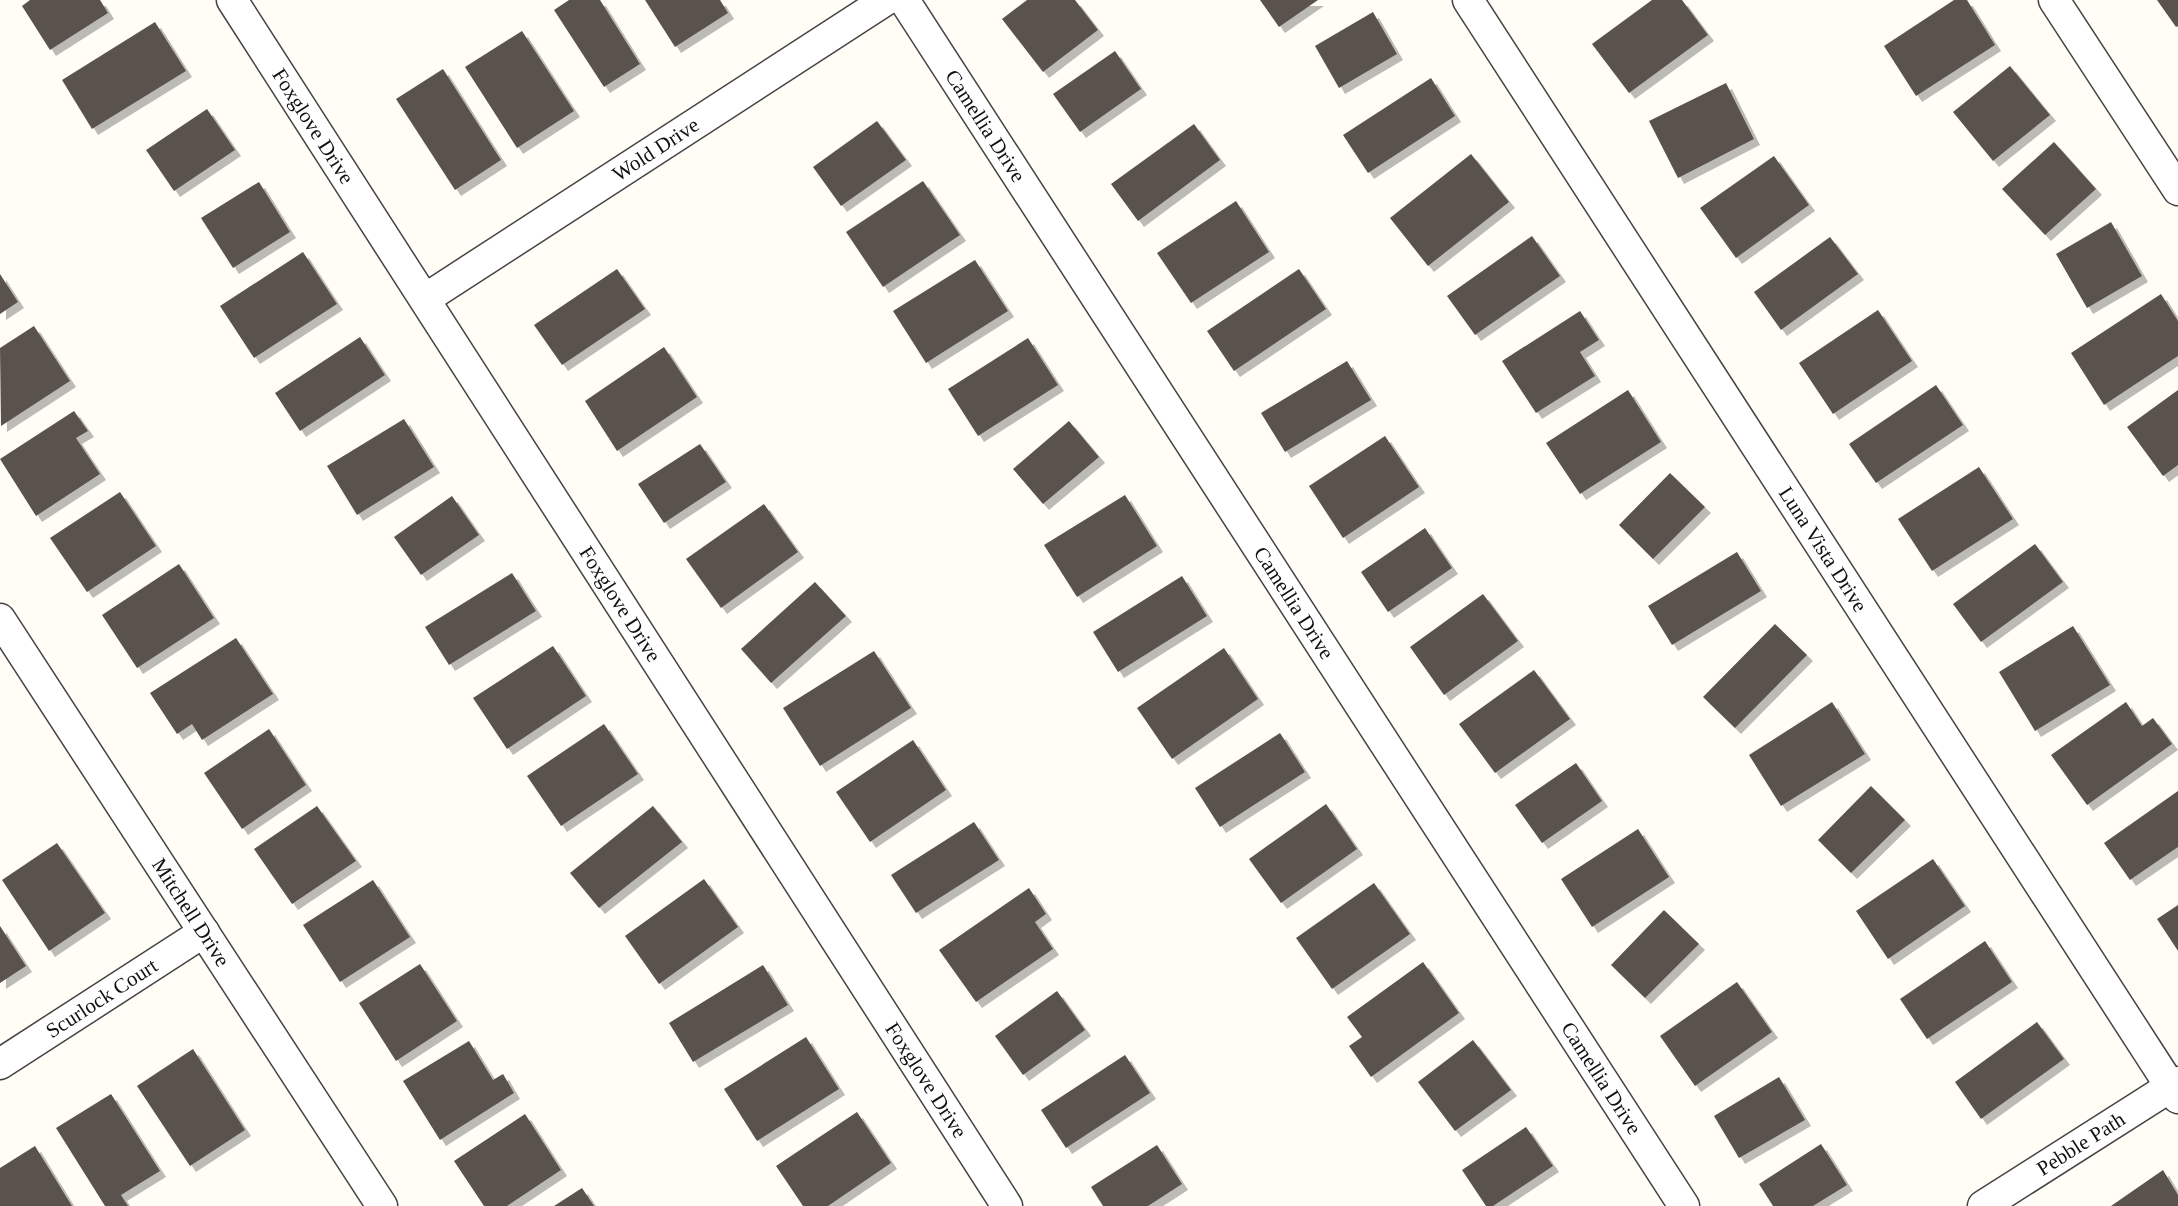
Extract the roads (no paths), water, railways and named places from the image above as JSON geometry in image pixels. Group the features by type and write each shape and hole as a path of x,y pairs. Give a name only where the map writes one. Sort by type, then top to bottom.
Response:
{"street":[{"name":"Foxglove Drive","path":"232,0 1007,1206"},
{"name":"Wold Drive","path":"425,299 886,0"},
{"name":"Camellia Drive","path":"904,0 1685,1206"},
{"path":"2054,0 2178,190"},
{"name":"Luna Vista Drive","path":"1473,1 2176,1089"},
{"name":"Mitchell Drive","path":"0,619 382,1206"},
{"name":"Scurlock Court","path":"0,1064 204,932"},
{"name":"Pebble Path","path":"1983,1206 2176,1089"}]}
